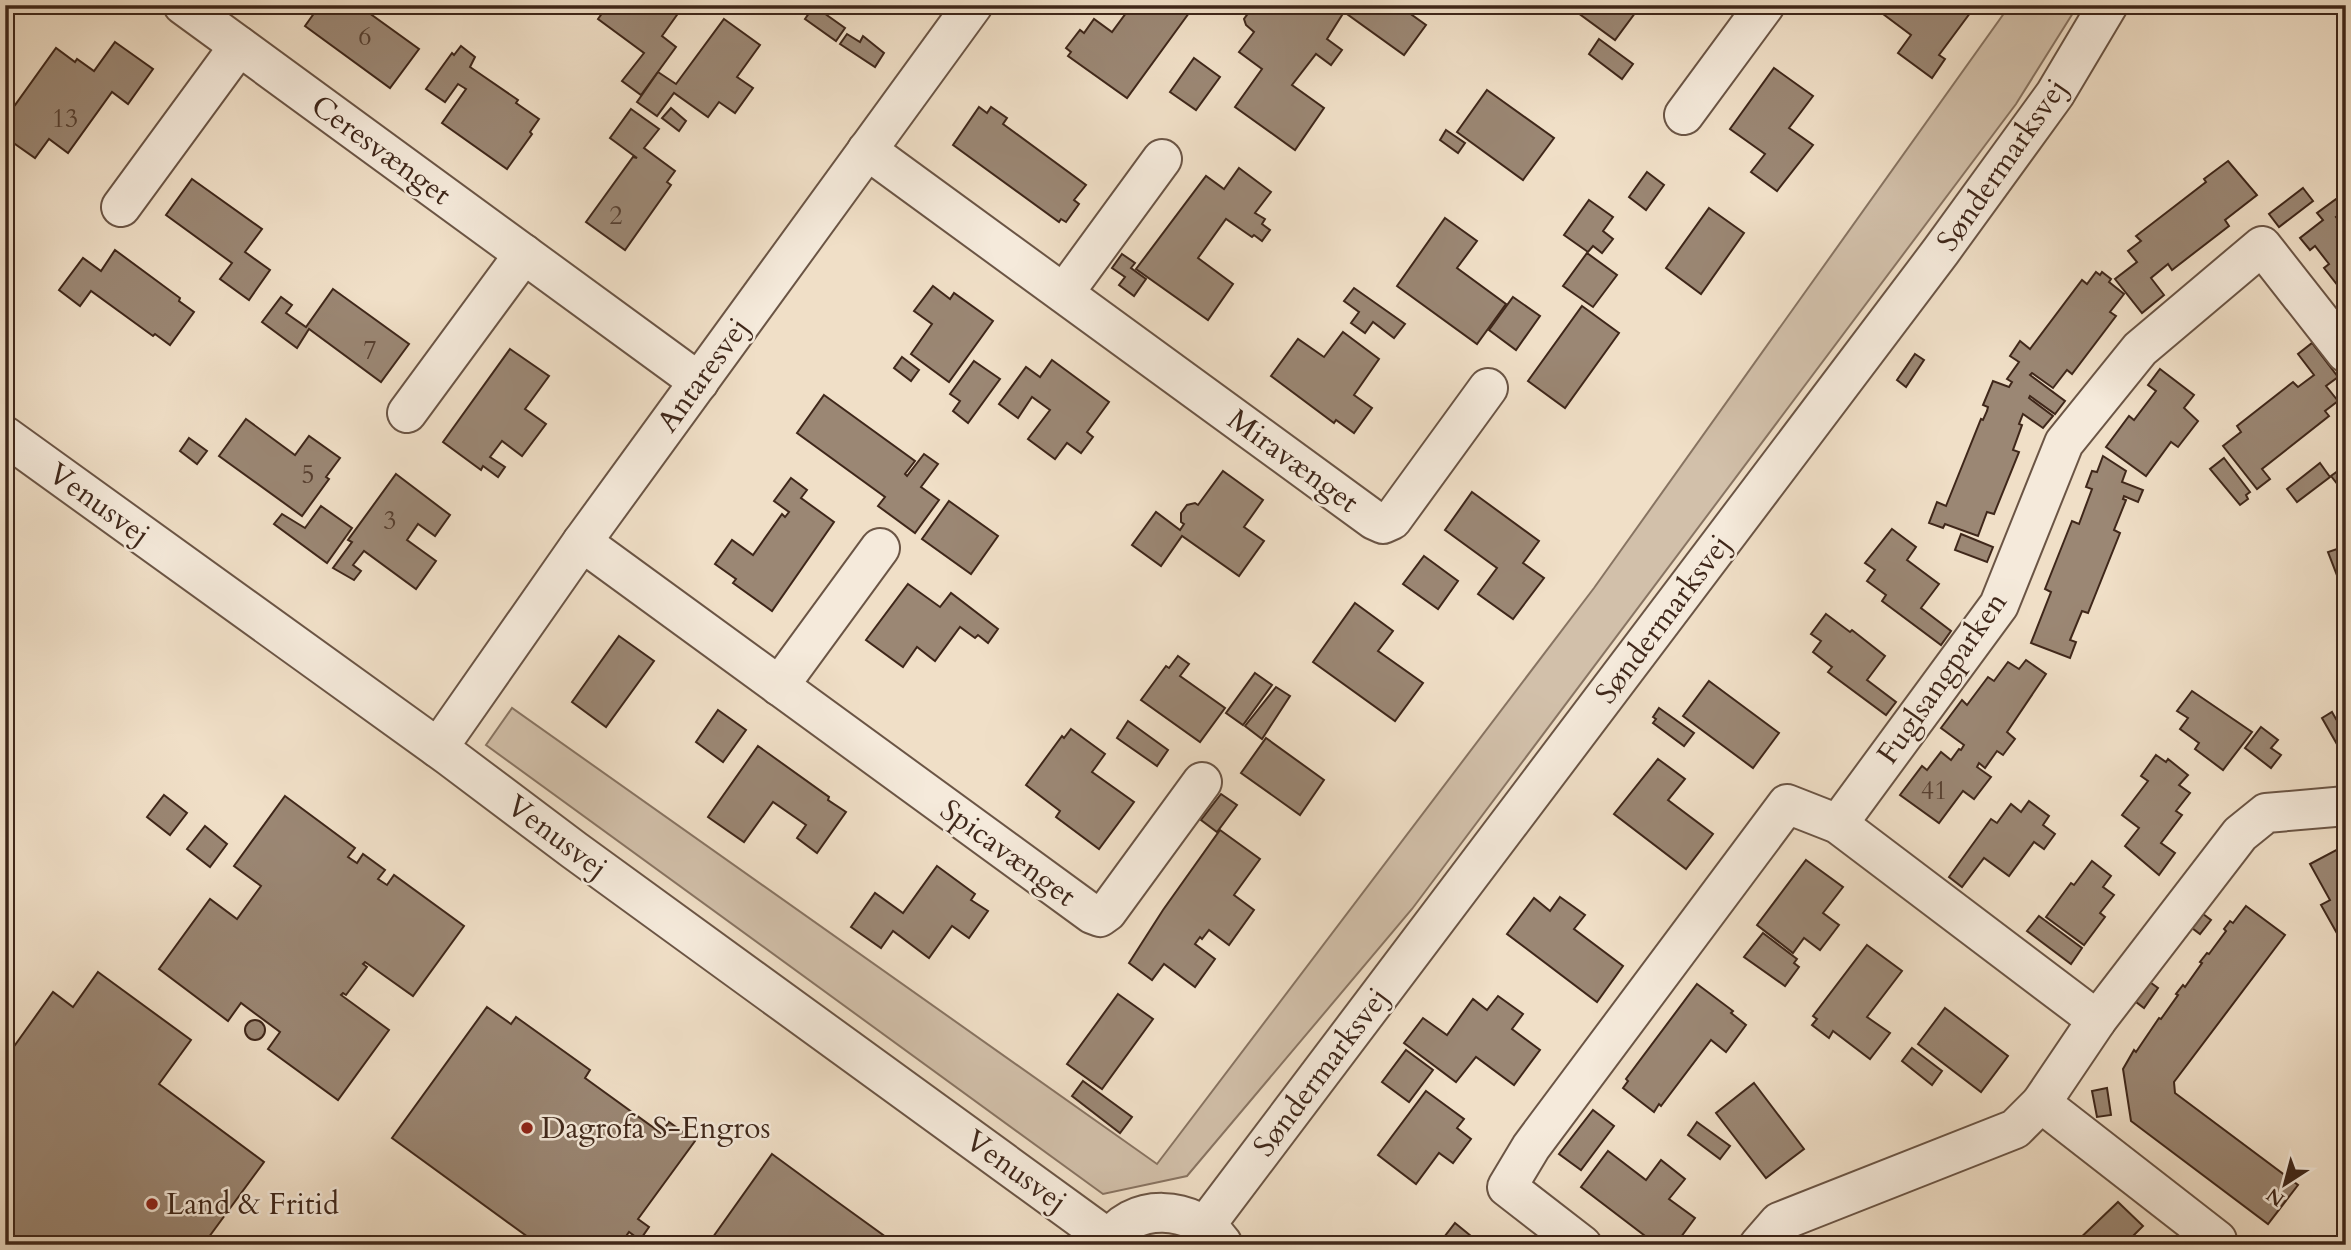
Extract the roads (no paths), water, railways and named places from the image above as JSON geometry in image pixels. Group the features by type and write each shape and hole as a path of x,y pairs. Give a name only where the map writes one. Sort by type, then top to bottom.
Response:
{"street":[{"name":"Ceresvænget","path":"183,5 699,382"},
{"name":"Antaresvej","path":"438,748 582,542 973,5"},
{"path":"1685,115 1765,5"},
{"name":"Søndermarksvej","path":"1214,1235 1941,251 2055,94 2108,5"},
{"path":"121,207 239,46"},
{"name":"Miravænget","path":"867,150 1383,524 1392,520 1488,387"},
{"path":"1064,293 1162,159"},
{"name":"Fuglsangparken","path":"1838,824 1999,606 2064,443 2140,349 2157,332 2262,246 2346,353"},
{"path":"407,413 524,254"},
{"name":"Venusvej","path":"5,436 438,748 1108,1242"},
{"name":"Spicavænget","path":"582,542 1092,914 1100,917 1107,912 1202,782"},
{"path":"779,686 880,548"},
{"path":"1581,1245 1507,1187 1531,1147 1787,804 1838,824 2097,1020"},
{"path":"1759,1245 1779,1222 2015,1129 2041,1103 2097,1020 2240,834 2266,813 2346,806"},
{"path":"2041,1103 2217,1240 2218,1245"},
{"path":"1108,1242 1122,1226 1138,1217 1155,1213 1173,1212 1190,1217 1214,1235"}],"place":[{"name":"Dagrofa S-Engros","path":"527,1128"},
{"name":"Land & Fritid","path":"152,1204"}]}
